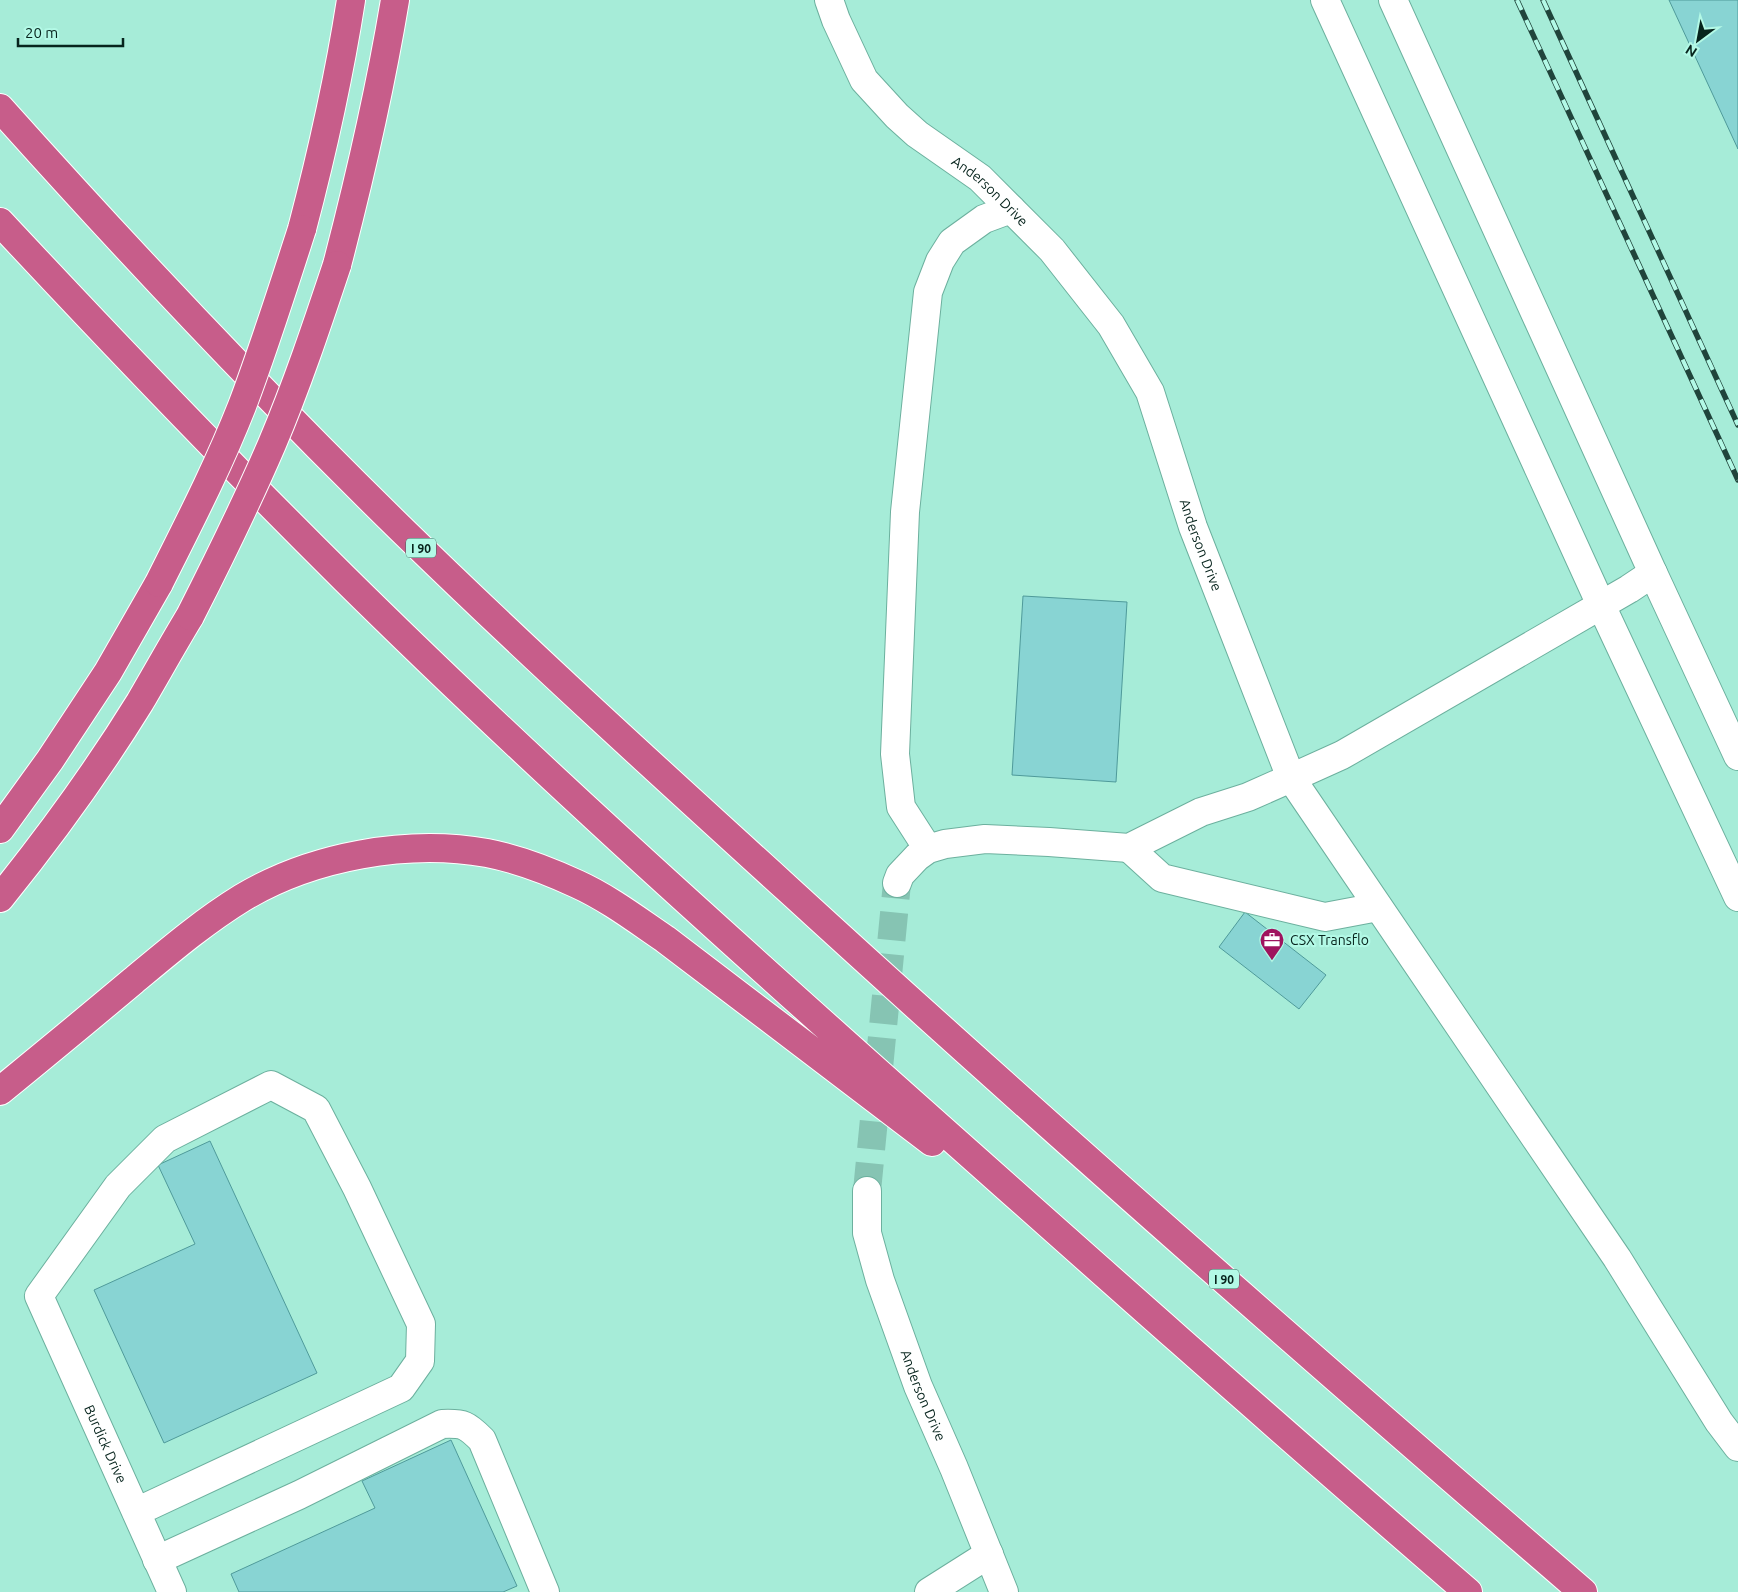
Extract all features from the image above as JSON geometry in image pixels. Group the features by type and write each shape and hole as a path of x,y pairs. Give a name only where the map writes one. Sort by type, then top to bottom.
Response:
{"highway":[{"path":"0,829 50,760 108,672 159,582 202,495 241,408 274,318 302,229 341,64 351,0"},
{"path":"0,898 28,864 87,784 140,702 190,616 234,530 272,443 308,352 337,265 361,174 383,72 395,0"},
{"name":"I 90","path":"0,108 143,264 274,402 401,529 568,687 1008,1089 1584,1592"},
{"path":"0,222 220,454 347,581 519,746 807,1009 1102,1272 1468,1592"},
{"path":"0,1091 200,926 244,897 287,876 338,859 386,851 437,848 487,853 531,865 579,885 622,910 665,939 1102,1272"}],"street":[{"name":"Anderson Drive","path":"829,0 836,20 864,80 897,116 918,134 980,178 1052,250 1111,325 1150,392 1193,527 1291,778 1617,1258 1719,1422 1738,1447"},
{"path":"1325,0 1601,605 1738,897"},
{"path":"1393,0 1738,756"},
{"path":"928,849 901,807 895,754 905,512 928,292 940,261 952,242 984,219 1011,209"},
{"path":"897,884 900,875 928,849 945,844 986,840 1049,842 1129,848 1201,812 1248,796 1342,755 1629,589 1653,573"},
{"path":"1129,848 1162,878 1325,917 1378,906"},
{"name":"Burdick Drive","path":"136,1512 401,1388 420,1361 421,1324 357,1188 316,1109 271,1085 165,1139 118,1186 39,1296 136,1512 158,1560 172,1592"},
{"name":"Anderson Drive","path":"867,1191 868,1233 880,1280 918,1386 954,1468 1004,1592"},
{"path":"158,1560 299,1495 442,1424 456,1423 470,1427 482,1440 545,1592"},
{"path":"929,1592 989,1554"}],"building":[{"path":"1669,0 1738,0 1738,149"},
{"path":"1023,596 1127,602 1116,782 1012,775"},
{"name":"CSX Transflo","path":"1245,912 1326,975 1299,1009 1219,947"},
{"path":"210,1141 317,1373 164,1443 94,1290 195,1244 158,1165"},
{"path":"451,1440 517,1586 503,1592 239,1592 231,1574 375,1508 362,1481"}],"tunnel":[{"path":"867,1191 897,883"}],"railway":[{"path":"1517,0 1738,480"},
{"path":"1543,0 1738,425"}],"place":[{"name":"CSX Transflo","path":"1272,961"}]}
